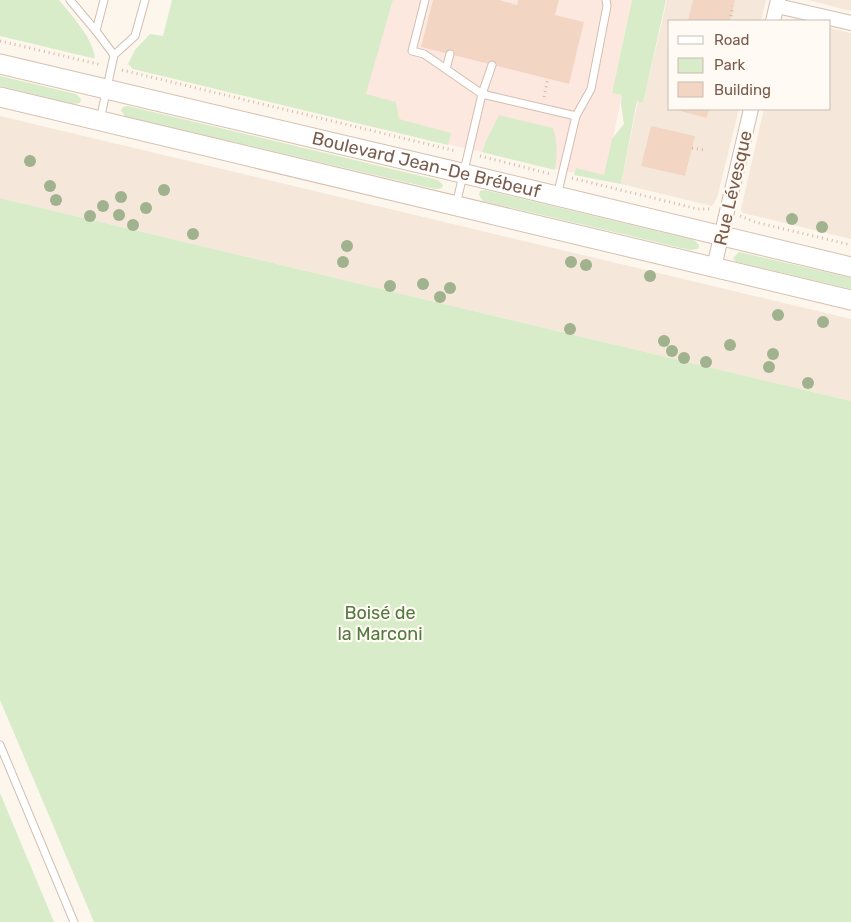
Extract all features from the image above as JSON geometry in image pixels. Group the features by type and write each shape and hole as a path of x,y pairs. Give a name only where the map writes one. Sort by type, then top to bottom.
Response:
{"main road":[{"name":"Boulevard Jean-De Brébeuf","path":"0,64 851,267"},
{"name":"Boulevard Jean-De Brébeuf","path":"0,97 851,300"}],"street":[{"path":"773,20 777,3 851,23"},
{"name":"Rue Lévesque","path":"714,267 752,110"}],"lane":[{"path":"70,0 114,55"},
{"path":"96,31 104,0"},
{"path":"100,120 114,55 135,36 145,0"},
{"path":"425,0 412,51 424,54 482,94 576,116"},
{"path":"557,196 576,116 591,89 607,6 606,0"},
{"path":"446,69 450,54"},
{"path":"456,205 482,94 492,65"},
{"path":"0,744 74,922"}],"path":[{"path":"730,20 733,6"},
{"path":"0,41 94,64"},
{"name":"Boulevard Jean-De Brébeuf","path":"127,72 446,148"},
{"path":"541,108 548,78"},
{"path":"692,148 705,150"},
{"name":"Boulevard Jean-De Brébeuf","path":"482,156 553,174"},
{"path":"571,178 693,207 710,209"},
{"path":"742,216 755,222 851,245"}],"shaded area":[{"path":"393,0 632,0 612,92 622,95 604,180 356,123"},
{"path":"667,0 766,0 761,20 668,20 668,110 739,110 717,198 712,206 621,184 638,101 643,103"},
{"path":"808,0 851,0 851,11 820,3"},
{"path":"831,28 851,33 851,239 743,213 741,209 764,110 831,110"},
{"path":"0,116 851,319 851,401 0,198"}],"green space":[{"path":"0,0 59,0 86,35 95,58 0,36"},
{"path":"172,0 393,0 366,94 396,102 399,119 451,133 448,145 133,69 128,64 135,50 150,34 163,36"},
{"path":"632,0 666,0 643,103 637,101 621,184 574,175 576,168 604,175 612,139 624,124 621,104 622,95 612,93"},
{"path":"0,76 76,94 81,99 80,103 73,104 0,86"},
{"path":"128,106 438,180 443,185 442,188 435,189 126,117 121,111 123,107"},
{"path":"499,115 553,128 557,149 555,170 482,152"},
{"path":"485,190 694,240 699,245 698,249 690,250 483,201 479,195 480,191"},
{"name":"Boisé de la Marconi","path":"0,198 851,401 851,922 94,922 0,700"},
{"path":"739,252 851,278 851,289 736,262 733,258"},
{"path":"0,793 54,922 0,922"}],"building":[{"path":"433,0 499,0 517,5 518,0 559,0 555,15 584,22 569,84 421,47"},
{"path":"693,0 735,0 730,20 688,20"},
{"path":"677,110 709,110 707,118"},
{"path":"651,126 695,136 685,176 641,166"}]}
